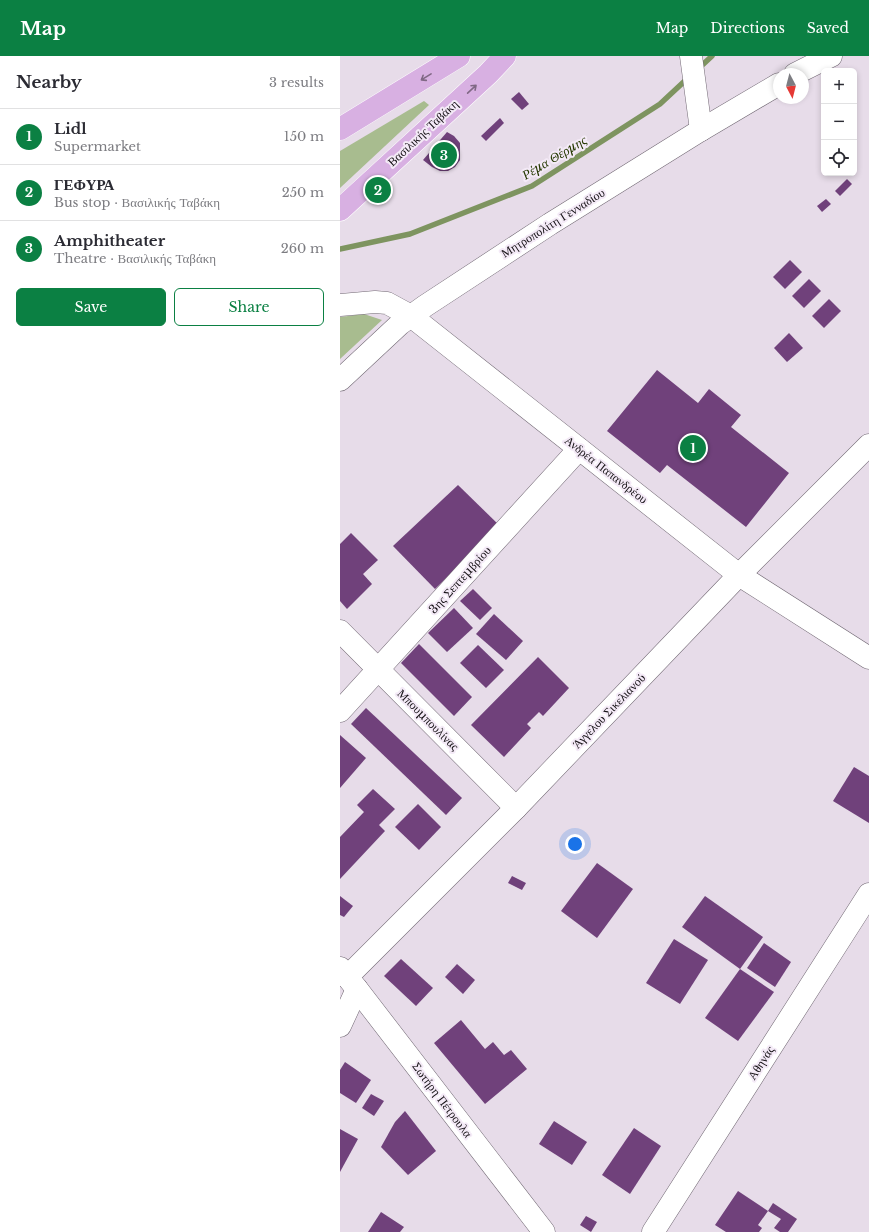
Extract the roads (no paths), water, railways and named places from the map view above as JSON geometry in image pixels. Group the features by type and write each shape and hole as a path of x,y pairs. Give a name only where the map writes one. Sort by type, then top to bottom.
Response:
{"main road":[{"path":"340,129 459,56"},
{"name":"Βασιλικής Ταβάκη","path":"340,210 488,74 505,56"}],"street":[{"path":"690,56 701,130"},
{"path":"807,68 831,56"},
{"name":"Μητροπολίτη Γενναδίου","path":"340,380 381,341 411,316 550,224 701,130 773,88"},
{"name":"Ανδρέα Παπανδρέου","path":"340,304 375,302 387,303 411,316 739,575 869,658"},
{"name":"Άγγελου Σικελιανού","path":"340,1026 348,978 516,808 739,575 869,445"},
{"name":"3ης Σεπτεμβρίου","path":"340,712 579,449"},
{"name":"Μπουμπουλίνας","path":"340,631 516,808"},
{"name":"Αθηνάς","path":"653,1232 869,894"},
{"name":"Σωτήρη Πέτρουλα","path":"348,978 544,1232"}],"waterway":[{"name":"Ρέμα Θέρμης","path":"698,69 712,56"},
{"name":"Ρέμα Θέρμης","path":"340,249 410,234 532,186 660,104 689,77"}],"place":[{"name":"Amphitheater","path":"444,155"},
{"name":"ΓΕΦΥΡΑ","path":"378,190"},
{"name":"Lidl","path":"693,448"}]}
